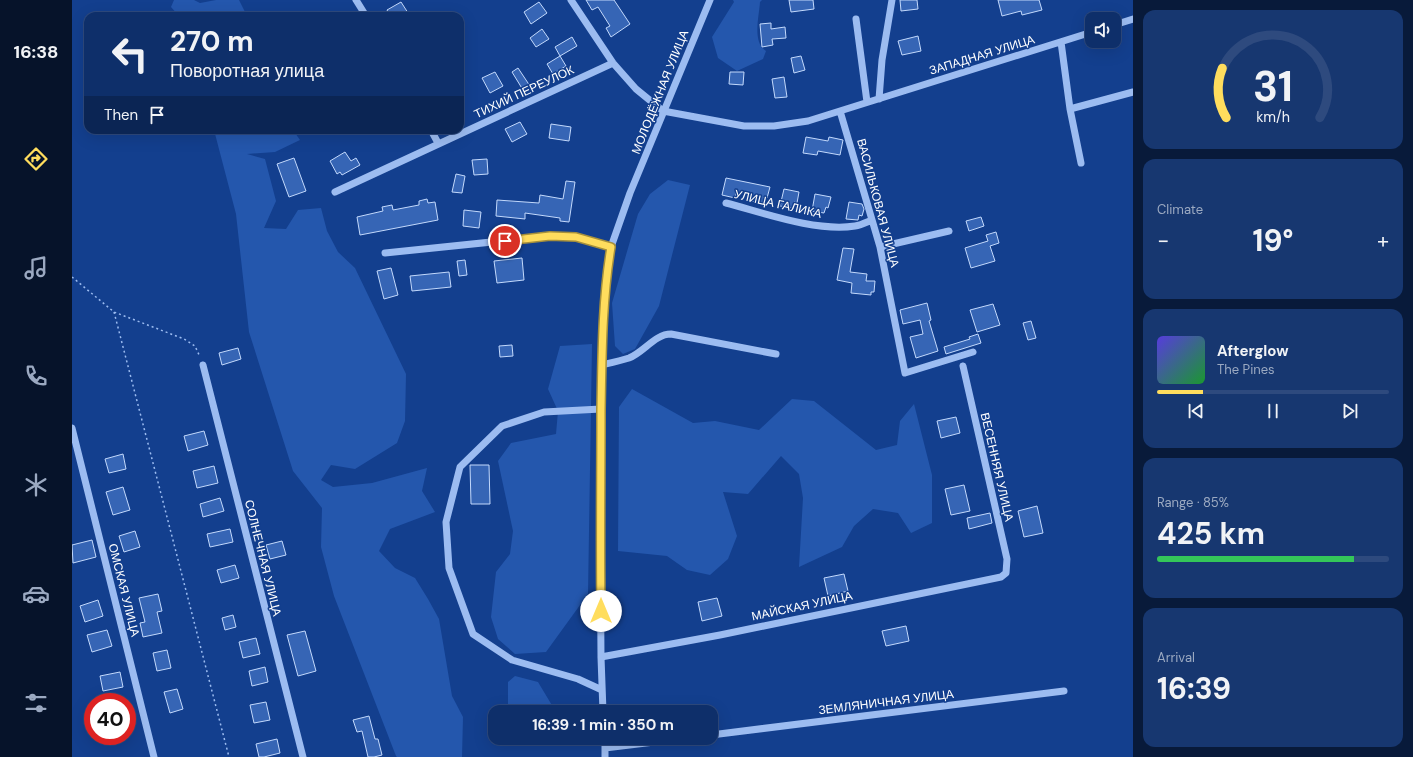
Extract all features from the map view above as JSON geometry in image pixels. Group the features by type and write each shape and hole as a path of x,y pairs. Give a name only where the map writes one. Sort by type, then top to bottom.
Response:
{"street":[{"path":"356,0 364,12"},
{"path":"571,0 613,63 636,89 663,111"},
{"name":"МОЛОДЁЖНАЯ УЛИЦА","path":"603,705 600,503 601,365 606,277 611,247 630,193 710,0"},
{"path":"879,99 882,60 892,0"},
{"path":"856,19 867,102"},
{"path":"1121,23 1133,19"},
{"name":"ЗАПАДНАЯ УЛИЦА","path":"663,111 744,126 774,126 808,121 1085,34"},
{"path":"1061,42 1070,109 1081,163"},
{"name":"ТИХИЙ ПЕРЕУЛОК","path":"464,131 613,63"},
{"path":"1070,109 1133,92"},
{"name":"ВАСИЛЬКОВАЯ УЛИЦА","path":"840,111 880,247 905,373 973,352"},
{"path":"433,134 438,143"},
{"name":"ТИХИЙ ПЕРЕУЛОК","path":"335,192 458,134"},
{"name":"УЛИЦА ГАЛИКА","path":"726,203 813,225 836,227 856,226 872,220"},
{"path":"880,247 949,231"},
{"path":"385,253 550,236 576,237 611,247"},
{"path":"601,365 628,358 642,351 664,334 671,334 776,354"},
{"name":"СОЛНЕЧНАЯ УЛИЦА","path":"203,365 303,757"},
{"name":"ВЕСЕННЯЯ УЛИЦА","path":"962,366 1007,559 1006,573"},
{"path":"601,409 544,412 502,426 460,467 446,522 450,568 473,634 512,660 578,679 602,690"},
{"name":"ОМСКАЯ УЛИЦА","path":"72,428 154,757"},
{"name":"МАЙСКАЯ УЛИЦА","path":"601,657 720,635 1001,577 1006,573"},
{"name":"ЗЕМЛЯНИЧНАЯ УЛИЦА","path":"718,734 1064,691"},
{"path":"605,757 605,748 630,745"}],"path":[{"path":"72,277 114,312 184,339 195,346 203,365"},
{"path":"114,312 229,757"}],"shaded area":[{"path":"174,0 194,0 200,3 216,0 239,0 245,12 175,12 171,7"},
{"path":"733,0 762,0 760,2 757,29 759,42 766,51 763,59 737,71 718,58 712,37 734,2"},
{"path":"215,134 296,134 300,140 275,152 247,154 265,159 276,201 264,228 286,229 298,210 321,208 327,231 338,252 355,268 406,374 405,421 397,443 355,469 331,465 321,480 333,487 372,483 427,468 422,491 435,512 390,529 379,551 395,568 415,578 439,619 452,696 463,717 462,757 396,756 334,596 321,547 322,508 293,471 249,332 236,214"},
{"path":"668,180 690,185 659,306 635,349 623,354 615,346 612,303 638,214 650,194"},
{"path":"592,344 588,594 546,652 515,654 498,639 491,617 496,572 510,554 513,531 498,461 511,443 556,434 558,411 548,389 560,346"},
{"path":"632,389 693,423 715,421 759,430 792,399 814,401 876,450 897,445 900,421 914,404 932,475 932,523 911,533 898,513 873,509 854,526 842,547 799,567 803,498 799,474 781,456 748,494 723,492 737,536 728,559 710,575 687,570 667,556 618,551 619,407"},
{"path":"515,676 538,682 552,705 508,705 508,682"}],"building":[{"path":"586,0 614,0 630,24 611,37 606,28 610,26 598,7 592,10"},
{"path":"789,0 813,0 814,9 791,12"},
{"path":"900,0 917,0 918,9 901,11"},
{"path":"998,0 1039,0 1042,10 1022,15 1021,11 1002,16"},
{"path":"401,2 407,12 388,12 387,10"},
{"path":"539,2 547,13 531,24 524,12"},
{"path":"771,23 771,29 785,27 786,38 772,39 773,45 762,47 760,24"},
{"path":"542,29 549,39 536,47 530,38"},
{"path":"918,36 921,51 902,55 898,41"},
{"path":"572,37 577,46 560,56 555,47"},
{"path":"560,56 566,66 553,74 547,64"},
{"path":"801,56 805,70 794,73 791,58"},
{"path":"518,68 530,86 523,90 512,72"},
{"path":"495,72 503,86 490,93 482,78"},
{"path":"730,72 744,72 743,85 729,84"},
{"path":"784,77 787,97 775,98 772,79"},
{"path":"520,122 527,134 512,142 505,129"},
{"path":"551,124 571,127 569,141 549,138"},
{"path":"806,137 828,141 829,137 843,140 840,155 818,151 817,155 803,153"},
{"path":"345,152 351,161 356,158 360,165 342,175 340,172 337,174 330,161"},
{"path":"294,158 306,191 289,197 277,164"},
{"path":"487,159 488,174 474,175 472,160"},
{"path":"456,174 465,176 462,193 452,192"},
{"path":"726,178 770,187 767,198 764,197 763,203 751,201 752,195 736,192 735,198 722,195"},
{"path":"566,181 575,182 569,222 560,221 560,218 525,213 525,219 496,216 497,200 539,203 540,195 563,199"},
{"path":"784,189 799,192 797,203 794,202 793,208 780,206"},
{"path":"815,194 831,197 828,208 826,207 824,213 812,211"},
{"path":"427,199 428,203 435,202 438,220 360,235 357,217 383,211 382,207 392,205 393,210 419,205 419,201"},
{"path":"849,202 862,204 864,209 862,216 859,215 858,220 846,219"},
{"path":"464,210 481,212 479,228 463,226"},
{"path":"981,217 984,226 969,231 966,221"},
{"path":"996,232 999,243 990,246 995,261 971,268 965,248 988,241 986,235"},
{"path":"843,248 854,249 850,272 867,274 866,281 875,281 874,292 871,292 871,295 851,293 852,283 837,280"},
{"path":"522,258 524,280 497,283 494,261"},
{"path":"465,260 467,275 459,276 457,261"},
{"path":"391,268 398,295 384,299 377,271"},
{"path":"449,272 451,287 412,291 410,276"},
{"path":"927,303 931,320 929,321 938,351 916,358 910,337 923,334 920,320 903,324 900,310"},
{"path":"993,304 1000,325 977,332 970,310"},
{"path":"1031,321 1036,338 1028,340 1023,323"},
{"path":"978,334 981,343 946,354 944,347 970,339 969,337"},
{"path":"512,345 513,356 500,357 499,346"},
{"path":"238,348 241,359 222,365 219,353"},
{"path":"956,417 960,433 941,438 937,421"},
{"path":"204,431 208,445 188,451 184,436"},
{"path":"123,454 126,469 109,473 105,459"},
{"path":"470,465 489,465 490,504 471,504"},
{"path":"214,466 218,483 197,488 193,471"},
{"path":"964,485 970,511 951,515 945,489"},
{"path":"123,487 130,510 113,515 106,492"},
{"path":"220,498 224,511 203,517 200,504"},
{"path":"1037,506 1043,533 1024,537 1018,511"},
{"path":"990,513 992,523 969,529 967,518"},
{"path":"230,529 233,542 210,547 207,534"},
{"path":"135,531 140,547 124,552 119,536"},
{"path":"92,540 96,557 73,563 72,545"},
{"path":"282,541 286,555 270,559 266,545"},
{"path":"235,565 239,578 221,583 217,570"},
{"path":"844,574 848,591 828,596 824,578"},
{"path":"158,594 162,611 157,612 162,633 143,637 140,623 145,622 139,598"},
{"path":"717,598 722,616 702,621 698,602"},
{"path":"98,600 103,616 85,622 80,606"},
{"path":"233,615 236,627 225,630 222,618"},
{"path":"906,626 909,641 886,646 882,631"},
{"path":"107,630 112,646 92,652 87,635"},
{"path":"305,631 316,671 298,676 287,635"},
{"path":"256,638 260,654 243,658 239,642"},
{"path":"167,650 171,668 157,671 153,653"},
{"path":"265,667 268,682 252,686 249,671"},
{"path":"120,672 123,687 103,691 100,676"},
{"path":"177,689 183,709 170,713 164,692"},
{"path":"266,702 270,720 254,723 250,705"},
{"path":"369,716 375,739 378,739 382,755 374,757 368,757 362,731 357,732 353,720"},
{"path":"277,739 280,753 259,757 256,744"}],"route":[{"path":"505,241 550,236 576,237 611,247 606,277 601,365 601,611"}]}
